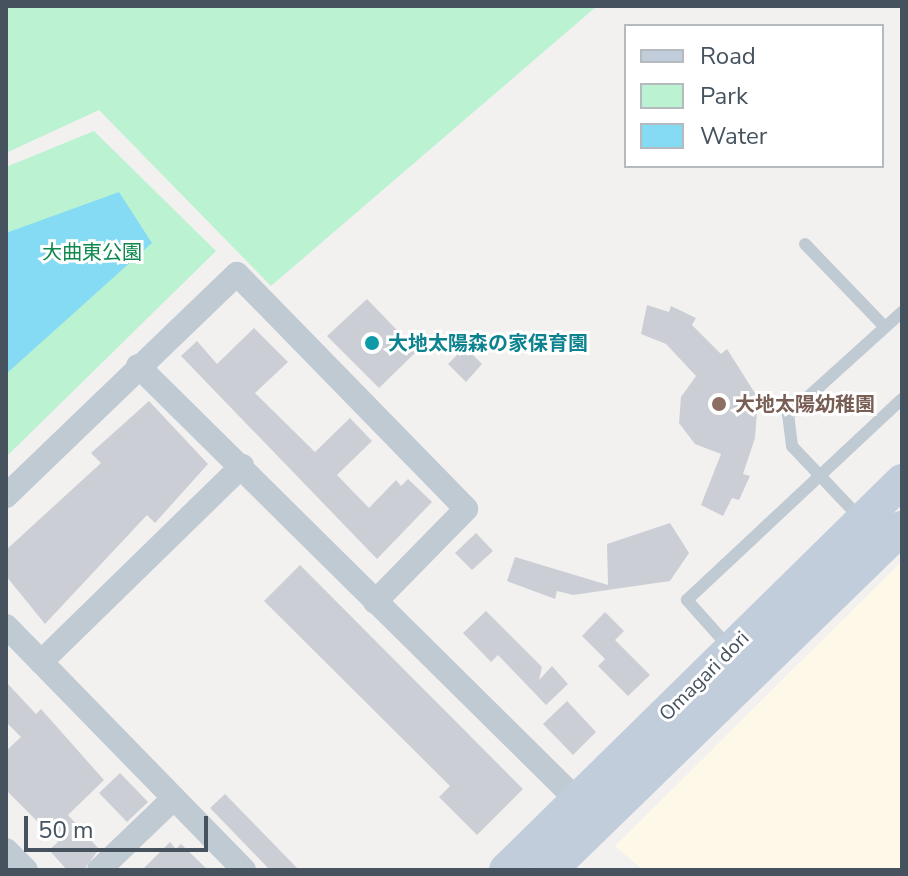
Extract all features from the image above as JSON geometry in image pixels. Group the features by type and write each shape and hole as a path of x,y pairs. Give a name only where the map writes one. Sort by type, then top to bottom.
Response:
{"street":[{"path":"6,496 237,274 466,509 375,602"},
{"path":"138,366 588,812"},
{"path":"41,662 242,466"},
{"name":"Omagari dori","path":"550,870 588,812 731,650 902,481"},
{"name":"Omagari dori","path":"506,870 588,812 902,528"},
{"path":"6,626 244,870"},
{"path":"99,870 173,799"},
{"path":"6,850 26,870"}],"lane":[{"path":"805,244 885,327"},
{"path":"862,520 792,446 788,415 902,312"},
{"path":"731,650 687,600 902,399"}],"shaded area":[{"path":"902,561 902,870 643,870 615,846"}],"green space":[{"path":"6,6 597,6 271,286 99,110 6,153"},
{"name":"大曲東公園","path":"94,131 216,251 6,457 6,167"}],"water":[{"path":"119,192 152,243 6,374 6,233"}],"building":[{"name":"大地太陽森の家保育園","path":"367,299 417,351 379,388 327,336"},
{"path":"647,305 669,312 671,306 696,318 692,325 721,354 727,349 758,398 755,438 743,474 750,476 739,500 732,498 723,516 701,505 721,454 695,444 679,423 681,397 696,376 666,344 641,334"},
{"path":"254,328 288,362 255,393 315,452 350,418 372,441 337,475 369,508 396,480 401,486 408,479 432,502 377,559 181,356 197,341 217,364"},
{"path":"465,347 482,364 466,382 448,364"},
{"path":"149,401 208,464 155,523 147,515 45,624 6,576 6,550 101,463 91,453"},
{"path":"670,523 689,553 670,581 573,595 557,591 555,599 507,581 515,557 608,585 607,544"},
{"path":"476,533 493,551 472,570 455,553"},
{"path":"300,565 523,789 477,835 439,797 450,786 264,601"},
{"path":"486,611 542,667 539,680 552,666 568,684 546,705 498,655 491,662 463,633"},
{"path":"605,612 624,631 615,640 650,675 628,696 598,666 605,659 582,636"},
{"path":"6,682 36,714 41,709 104,780 68,815 99,849 84,870 67,870 49,850 58,842 6,790 6,751 21,737 6,722"},
{"path":"567,701 596,732 573,755 543,724"},
{"path":"120,773 148,802 127,822 99,793"},
{"path":"225,794 299,870 270,870 210,808"},
{"path":"170,842 176,849 181,844 208,870 142,870"}],"place":[{"name":"大地太陽森の家保育園","path":"372,343"},
{"name":"大地太陽幼稚園","path":"719,404"}]}
